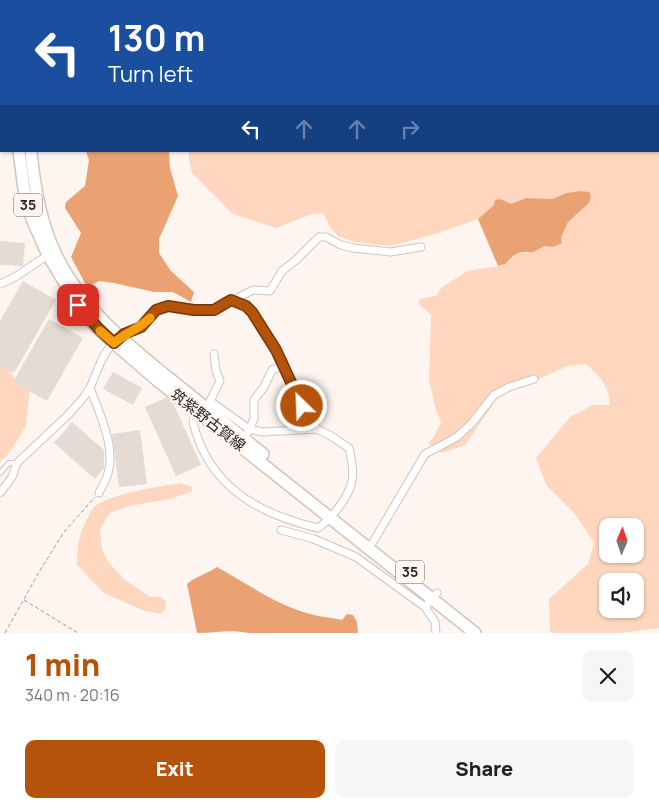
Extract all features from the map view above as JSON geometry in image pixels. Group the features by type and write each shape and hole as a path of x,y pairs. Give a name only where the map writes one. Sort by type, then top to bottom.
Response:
{"main road":[{"name":"筑紫野古賀線","path":"20,152 24,189 32,219 78,305 98,328 117,340 333,515 373,542 431,600 484,633"},
{"name":"筑紫野古賀線","path":"31,152 33,171 51,253"},
{"name":"筑紫野古賀線","path":"200,409 247,434 333,515 431,600 474,633"}],"street":[{"path":"0,494 12,476 17,464 69,414 90,388 102,359 117,340 141,327 156,310 168,306 194,310 214,310 253,290 270,291 282,271 319,237 326,236 341,245 353,248 391,252 422,247"},
{"path":"0,284 15,277 51,253"},
{"path":"231,300 246,306 252,312 276,350 302,406 313,420 317,430"},
{"path":"200,409 192,422 203,454 226,484 243,498 261,508 318,528 327,523 346,500 352,482 354,466 349,448 331,436 317,430 247,434 210,401 220,381 216,370 214,354"},
{"path":"247,434 254,419 254,400 264,387 272,370 284,365"},
{"path":"373,542 424,454 457,437 472,423 494,395 509,387 534,379"},
{"path":"90,388 109,445 109,468 98,493"},
{"path":"281,530 314,539 356,557 431,600 436,633"}],"lane":[{"path":"0,473 9,463 17,464"}],"path":[{"path":"5,633 64,532 98,493"},
{"path":"23,600 78,633"}],"shaded area":[{"path":"86,152 169,152 170,168 178,196 159,239 159,253 171,271 194,292 191,302 173,292 154,292 114,283 99,281 87,287 71,257 81,233 65,208 66,202 85,186 89,160"},
{"path":"189,152 659,152 659,628 621,633 553,633 550,631 549,599 588,564 594,543 575,514 546,485 536,458 570,417 593,405 610,405 606,387 596,373 586,364 568,366 498,397 465,445 442,453 428,443 434,437 441,422 436,410 429,380 431,315 419,304 419,299 436,296 441,288 467,271 499,266 505,264 514,255 521,252 527,253 545,246 553,247 562,243 561,239 568,222 589,203 580,191 567,193 552,199 526,198 511,204 494,205 478,219 439,233 390,246 354,242 338,236 330,227 323,213 312,214 276,228 233,214 192,173"},
{"path":"589,192 591,196 589,203 568,222 561,238 562,243 553,247 545,246 533,252 521,252 514,255 505,264 498,266 478,219 494,205 495,200 500,199 511,204 526,198 552,199 567,193"},
{"path":"4,362 16,380 30,389 26,426 7,456 0,461 0,364"},
{"path":"180,483 193,487 191,492 170,499 129,506 110,513 100,529 102,550 110,564 124,579 150,597 160,597 166,601 165,609 161,614 142,610 104,593 77,565 81,534 92,509 102,502 123,494"},
{"path":"217,567 272,599 295,609 342,620 347,614 353,615 357,622 358,633 248,633 229,631 197,633 187,584"}],"building":[{"path":"0,241 25,243 23,266 0,265"},
{"path":"23,281 56,300 14,373 0,365 0,321"},
{"path":"49,319 83,338 47,401 13,382"},
{"path":"113,372 142,388 133,405 103,389"},
{"path":"170,396 201,465 176,476 145,407"},
{"path":"72,422 104,450 104,468 95,479 54,443"},
{"path":"140,430 147,484 119,487 112,434"}],"slow traffic":[{"path":"100,331 114,343 124,334 141,327 150,318"}],"route":[{"path":"78,305 114,343 124,334 141,327 156,310 168,306 194,310 214,310 231,300 238,302 252,312 276,350 302,406"}]}
